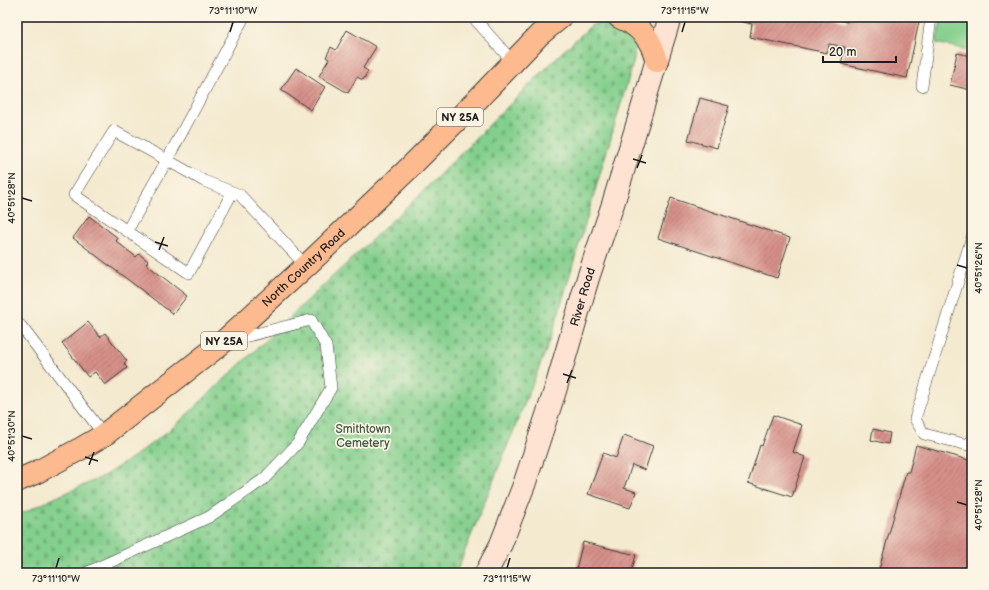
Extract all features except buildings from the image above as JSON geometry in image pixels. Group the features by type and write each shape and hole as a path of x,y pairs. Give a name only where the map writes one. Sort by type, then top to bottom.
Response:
{"main road":[{"name":"North Country Road","path":"17,481 39,471 104,435 223,342 407,170 539,35 561,17"},
{"path":"619,17 636,26 643,32 650,42 657,61"}],"street":[{"name":"River Road","path":"486,573 501,544 534,456 670,17"}],"lane":[{"path":"127,231 244,17"},
{"path":"473,17 513,62"},
{"path":"922,86 931,17"},
{"path":"232,193 189,273 74,195 114,131 204,181 240,195 306,266"},
{"path":"972,237 915,419 924,434 968,445 972,440"},
{"path":"86,573 209,516 264,478 298,442 331,388 326,346 311,320 223,342"},
{"path":"17,323 21,326 104,435"}],"green space":[{"path":"942,17 972,17 972,51 936,43"},
{"name":"Smithtown Cemetery","path":"601,23 626,33 635,45 634,60 551,338 456,573 17,573 17,516 100,478 132,458 175,426 419,195 561,53 592,25"}]}
